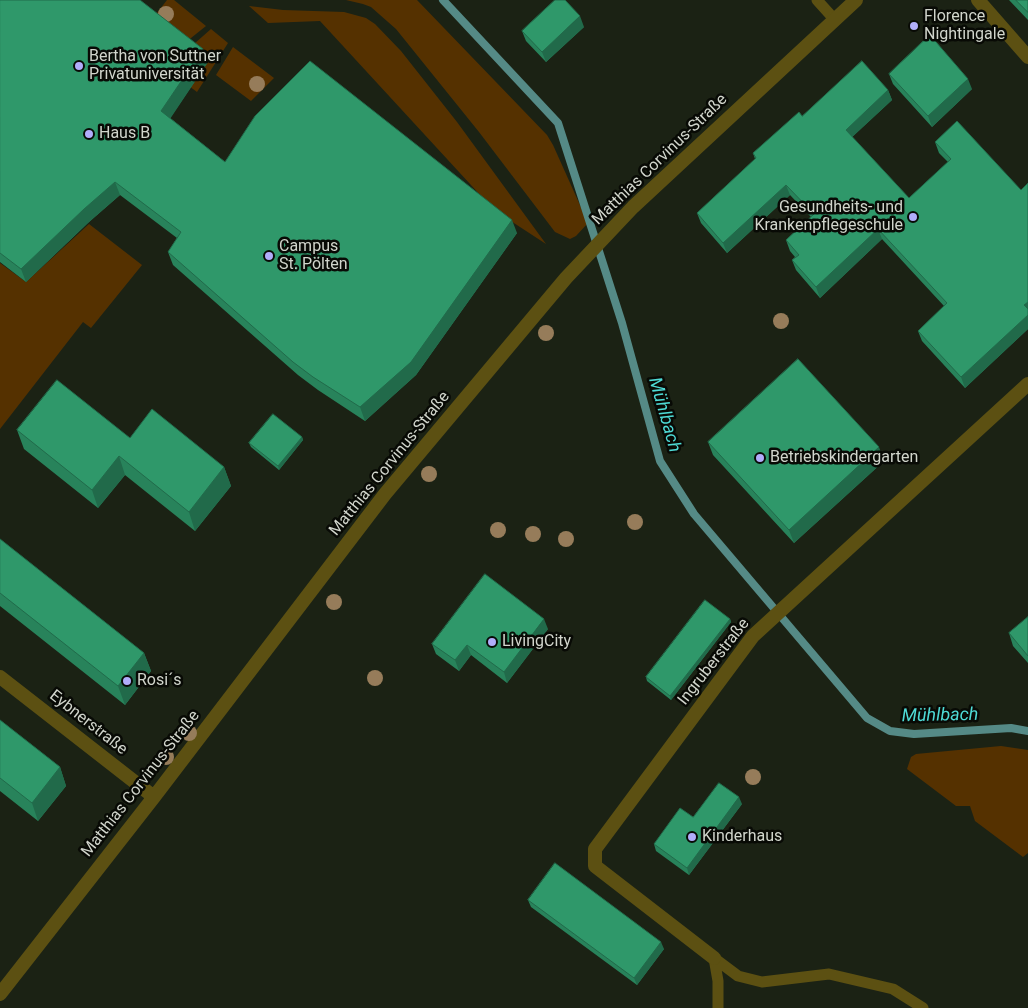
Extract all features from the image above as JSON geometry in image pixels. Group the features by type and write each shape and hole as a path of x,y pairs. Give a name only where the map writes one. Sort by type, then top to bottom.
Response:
{"street":[{"name":"Matthias Corvinus-Straße","path":"0,994 154,797 385,494 566,278 632,207 856,0"},
{"path":"978,0 1028,57"},
{"name":"Ingruberstraße","path":"714,958 595,866 595,849 754,636 1028,384"},
{"name":"Eybnerstraße","path":"0,677 154,797"}],"lane":[{"path":"816,0 835,20"},
{"path":"714,958 718,981 718,1008"},
{"path":"714,958 738,976 762,982 829,974 893,989 922,1008"}],"shaded area":[{"path":"167,0 174,0 206,26 181,46 150,22"},
{"path":"346,0 417,0 547,135 588,223 576,236 570,239 555,232 479,132 396,29 371,7"},
{"path":"249,6 283,10 344,12 366,18 375,24 401,51 457,122 546,244 494,210 320,21 268,23"},
{"path":"211,29 228,43 197,92 189,86 186,51"},
{"path":"233,47 274,78 251,101 216,75"},
{"path":"89,224 142,265 91,328 83,322 0,429 0,263 26,282"},
{"path":"1001,746 1028,750 1028,853 1023,857 975,821 970,806 956,806 907,769 911,757 916,754"}],"building":[{"path":"0,0 140,0 203,49 161,111 225,162 255,116 310,61 512,220 411,362 360,407 293,362 168,252 181,232 115,182 21,269 0,253"},
{"path":"555,0 565,0 580,16 542,52 522,31"},
{"path":"1016,0 1028,0 1028,12"},
{"path":"930,35 968,79 928,116 889,74"},
{"name":"Gesundheits- und Krankenpflegeschule","path":"862,61 888,90 846,130 909,198 951,159 935,142 957,121 1021,190 1028,183 1028,302 1024,305 1028,309 1028,315 961,377 918,331 947,303 878,229 816,287 792,260 799,255 786,240 814,214 786,185 723,243 697,213 756,158 753,153 799,112 802,116"},
{"name":"Betriebskindergarten","path":"798,359 879,447 789,530 708,442"},
{"path":"57,380 130,438 152,409 224,467 189,512 119,456 92,490 17,430"},
{"path":"273,414 302,437 278,466 249,443"},
{"path":"0,539 144,653 118,686 0,593"},
{"name":"LivingCity","path":"485,574 544,619 504,672 467,645 455,660 432,644"},
{"path":"705,600 730,619 670,696 646,677"},
{"path":"1028,617 1028,656 1009,633"},
{"path":"0,720 60,767 32,803 0,778"},
{"name":"Kinderhaus","path":"719,783 739,797 687,868 654,844 680,808 693,817"},
{"path":"555,863 661,942 634,978 528,900"}],"waterway":[{"name":"Mühlbach","path":"443,0 558,123 622,323 660,461 694,514 867,718 890,731 914,734 1011,728 1028,731"}],"place":[{"name":"Florence Nightingale","path":"914,26"},
{"name":"Bertha von Suttner Privatuniversität","path":"79,66"},
{"name":"Haus B","path":"89,134"},
{"name":"Gesundheits- und Krankenpflegeschule","path":"913,217"},
{"name":"Campus St. Pölten","path":"269,256"},
{"name":"Betriebskindergarten","path":"760,458"},
{"name":"LivingCity","path":"492,642"},
{"name":"Rosi´s","path":"127,681"},
{"name":"Kinderhaus","path":"692,837"}]}
